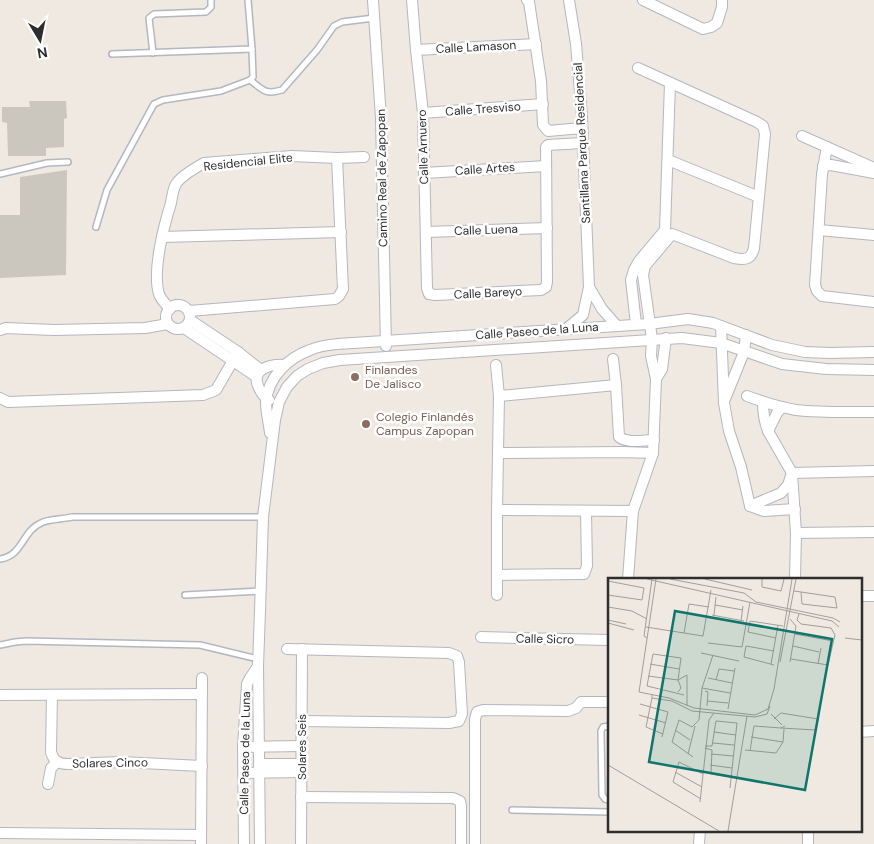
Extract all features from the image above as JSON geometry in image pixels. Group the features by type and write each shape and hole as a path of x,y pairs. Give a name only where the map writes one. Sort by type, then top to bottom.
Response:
{"street":[{"name":"Camino Real de Zapopan","path":"373,0 381,118 386,357"},
{"name":"Calle Arnuero","path":"412,0 422,113 427,288 429,294"},
{"path":"527,0 529,2 541,81 543,125 548,131 582,128"},
{"name":"Santillana Parque Residencial","path":"569,0 576,44 582,128 589,287"},
{"path":"643,0 703,29 717,23 722,0"},
{"name":"Calle Lamason","path":"416,50 536,44"},
{"path":"628,578 633,511 653,453 654,440 656,378 643,274 645,266 672,234 734,258 743,260 753,254 764,134 763,126 757,122 638,68"},
{"path":"636,324 631,280 634,270 639,261 665,230 670,83"},
{"name":"Calle Tresviso","path":"422,113 543,104"},
{"path":"802,136 874,168"},
{"path":"547,228 545,150 548,145 582,143"},
{"path":"827,147 823,166 815,285 817,292 822,296 874,302"},
{"name":"Residencial Elite","path":"170,309 159,294 158,287 157,276 162,237 176,184 192,170 204,163 292,156 364,157"},
{"path":"0,330 6,328 54,330 145,328 168,324 176,329 188,320 335,299 343,289 337,158"},
{"path":"668,160 759,197"},
{"path":"823,166 831,165 874,173"},
{"name":"Calle Artes","path":"424,173 546,166"},
{"name":"Calle Luena","path":"426,232 547,228"},
{"name":"Calle Bareyo","path":"429,294 435,296 541,290 546,288 547,228"},
{"path":"819,230 874,235"},
{"path":"162,237 341,232"},
{"path":"589,287 602,310 617,326"},
{"path":"566,329 583,315 589,287"},
{"path":"168,324 167,316 170,309 182,306 188,320 259,374"},
{"name":"Calle Paseo de la Luna","path":"272,443 266,399 271,383 285,365 296,357 309,350 323,346 648,324 688,319 713,323 772,345 806,352 874,352"},
{"path":"721,326 724,403 729,432 741,467 750,506"},
{"path":"495,334 496,350"},
{"path":"724,403 744,352 746,335"},
{"path":"656,378 662,369 666,338"},
{"name":"Calle Paseo de la Luna","path":"260,844 259,663 263,517 279,402 287,387 297,376 308,368 340,360 666,338 721,343 782,364 826,369 874,370"},
{"path":"0,398 8,402 203,395 216,390 235,357"},
{"path":"613,359 619,437 628,441 654,440"},
{"path":"279,402 266,399 257,385 259,374 271,366 285,365"},
{"path":"496,365 499,396 496,510 497,595"},
{"path":"499,396 616,385"},
{"path":"747,396 782,407 823,412 874,412"},
{"path":"764,402 765,424 792,473 796,533 795,578"},
{"path":"768,431 782,407"},
{"path":"498,453 653,453"},
{"path":"792,473 874,471"},
{"path":"750,506 781,493 788,485 792,473"},
{"path":"750,506 764,511 795,510"},
{"path":"496,510 633,511"},
{"path":"497,575 584,574 587,566 586,511"},
{"path":"796,533 874,532"},
{"name":"Calle Sicro","path":"481,637 608,640"},
{"path":"287,649 449,653 457,656 459,662 462,714 459,721 449,723 302,721"},
{"name":"Solares Seis","path":"301,844 302,649"},
{"name":"Calle Paseo de la Luna","path":"244,844 244,747 247,684 259,663"},
{"path":"0,833 202,839 202,678"},
{"name":"Solares Cinco","path":"52,694 51,752 53,758 61,764 121,762 202,766"},
{"path":"0,696 202,694"},
{"path":"475,844 475,719 477,712 483,710 568,711 576,708 581,702 608,702"},
{"path":"244,747 260,750 302,749"},
{"path":"48,784 51,768 57,762"},
{"path":"244,772 260,769 302,768"},
{"path":"302,797 453,798 460,801 461,806 461,844"}],"lane":[{"path":"153,53 149,18 154,14 206,12 212,7 211,0"},
{"path":"96,227 107,190 154,104 163,100 221,92 253,77 248,0"},
{"path":"250,80 267,93 282,90 317,50 334,26 342,22 374,18"},
{"path":"112,54 252,50"},
{"path":"0,174 47,163 68,162"},
{"path":"0,558 7,558 18,549 30,531 41,522 72,517 263,517"},
{"path":"185,595 260,591"},
{"path":"0,645 26,641 200,645 259,663"},
{"path":"608,726 603,726 600,731 602,794 604,799 608,800"},
{"path":"512,810 608,812"}],"building":[{"path":"29,101 66,101 67,118 64,119 64,147 46,148 46,156 8,156 7,123 2,122 2,107 30,107"},
{"path":"67,170 66,275 0,278 0,215 20,215 20,177"}],"place":[{"name":"Finlandes De Jalisco","path":"355,377"},
{"name":"Colegio Finlandés Campus Zapopan","path":"366,424"}]}
